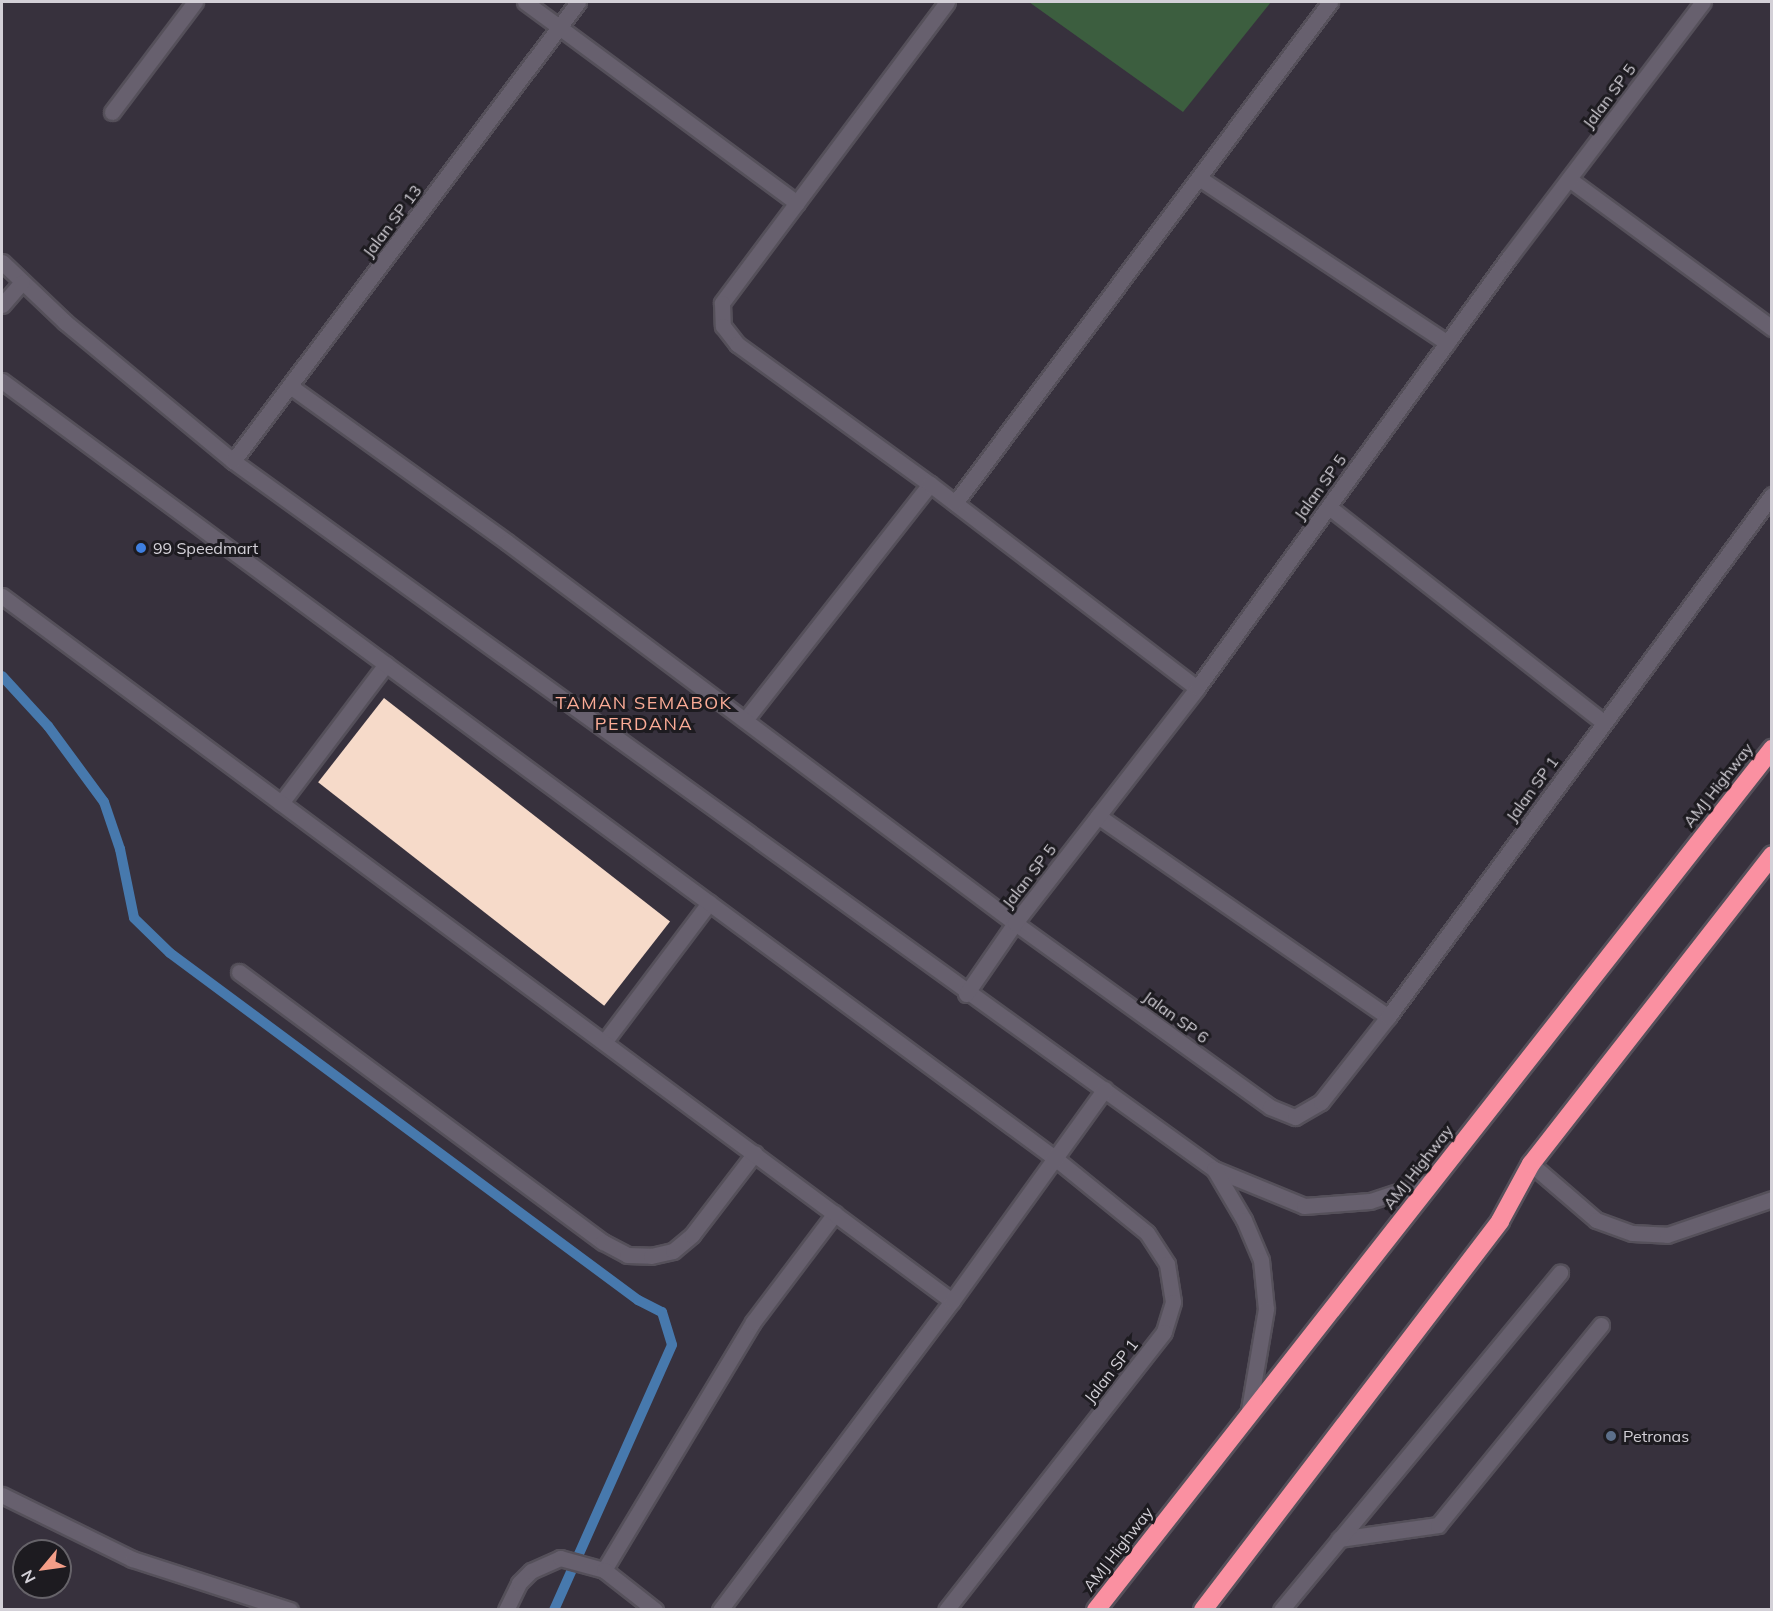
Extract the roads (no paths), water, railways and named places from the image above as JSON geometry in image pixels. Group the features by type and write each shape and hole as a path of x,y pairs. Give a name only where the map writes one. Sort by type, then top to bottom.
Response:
{"highway":[{"name":"AMJ Highway","path":"1096,1610 1772,749"},
{"path":"1203,1610 1500,1221 1531,1164 1772,855"}],"street":[{"path":"112,112 195,2"},
{"path":"525,2 797,203"},
{"name":"Jalan SP 13","path":"233,461 578,2"},
{"path":"947,2 722,303 723,326 737,344 930,484 1197,688"},
{"path":"955,503 1330,2"},
{"name":"Jalan SP 5","path":"966,994 1015,924 1197,688 1447,343 1703,2"},
{"path":"1199,178 1447,343"},
{"path":"1569,178 1772,328"},
{"path":"2,262 22,282 233,461 966,994 1105,1089 1214,1169 1304,1206 1370,1201 1431,1181"},
{"path":"2,305 22,282"},
{"name":"Jalan SP 1","path":"2,381 1056,1159 1147,1233 1167,1264 1173,1302 1164,1332 946,1610"},
{"path":"290,386 745,720 1015,924"},
{"path":"745,720 930,484"},
{"name":"Jalan SP 1","path":"1321,1102 1388,1017 1772,495"},
{"path":"1329,507 1603,722"},
{"path":"2,597 605,1041 952,1301"},
{"path":"281,803 386,664"},
{"path":"1098,816 1388,1017"},
{"path":"605,1041 709,903"},
{"name":"Jalan SP 6","path":"1015,924 1270,1107 1295,1117 1321,1102"},
{"path":"239,972 603,1242 627,1255 651,1256 673,1251 692,1235 754,1153"},
{"path":"720,1610 952,1301 1105,1089"},
{"path":"1531,1164 1596,1220 1632,1233 1667,1235 1772,1199"},
{"path":"1214,1169 1244,1220 1261,1260 1266,1309 1248,1415"},
{"path":"604,1570 753,1322 835,1213"},
{"path":"1281,1610 1560,1273"},
{"path":"1339,1539 1438,1525 1601,1325"},
{"path":"2,1495 132,1560 290,1610"},
{"path":"506,1610 519,1583 531,1571 560,1558 604,1570 655,1610"}],"waterway":[{"path":"2,676 48,726 104,802 120,849 134,918 170,953 638,1300 662,1312 672,1345 554,1610"}],"place":[{"name":"99 Speedmart","path":"141,548"},
{"name":"Petronas","path":"1611,1436"}],"district":[{"name":"TAMAN SEMABOK PERDANA","path":"644,714"}]}
